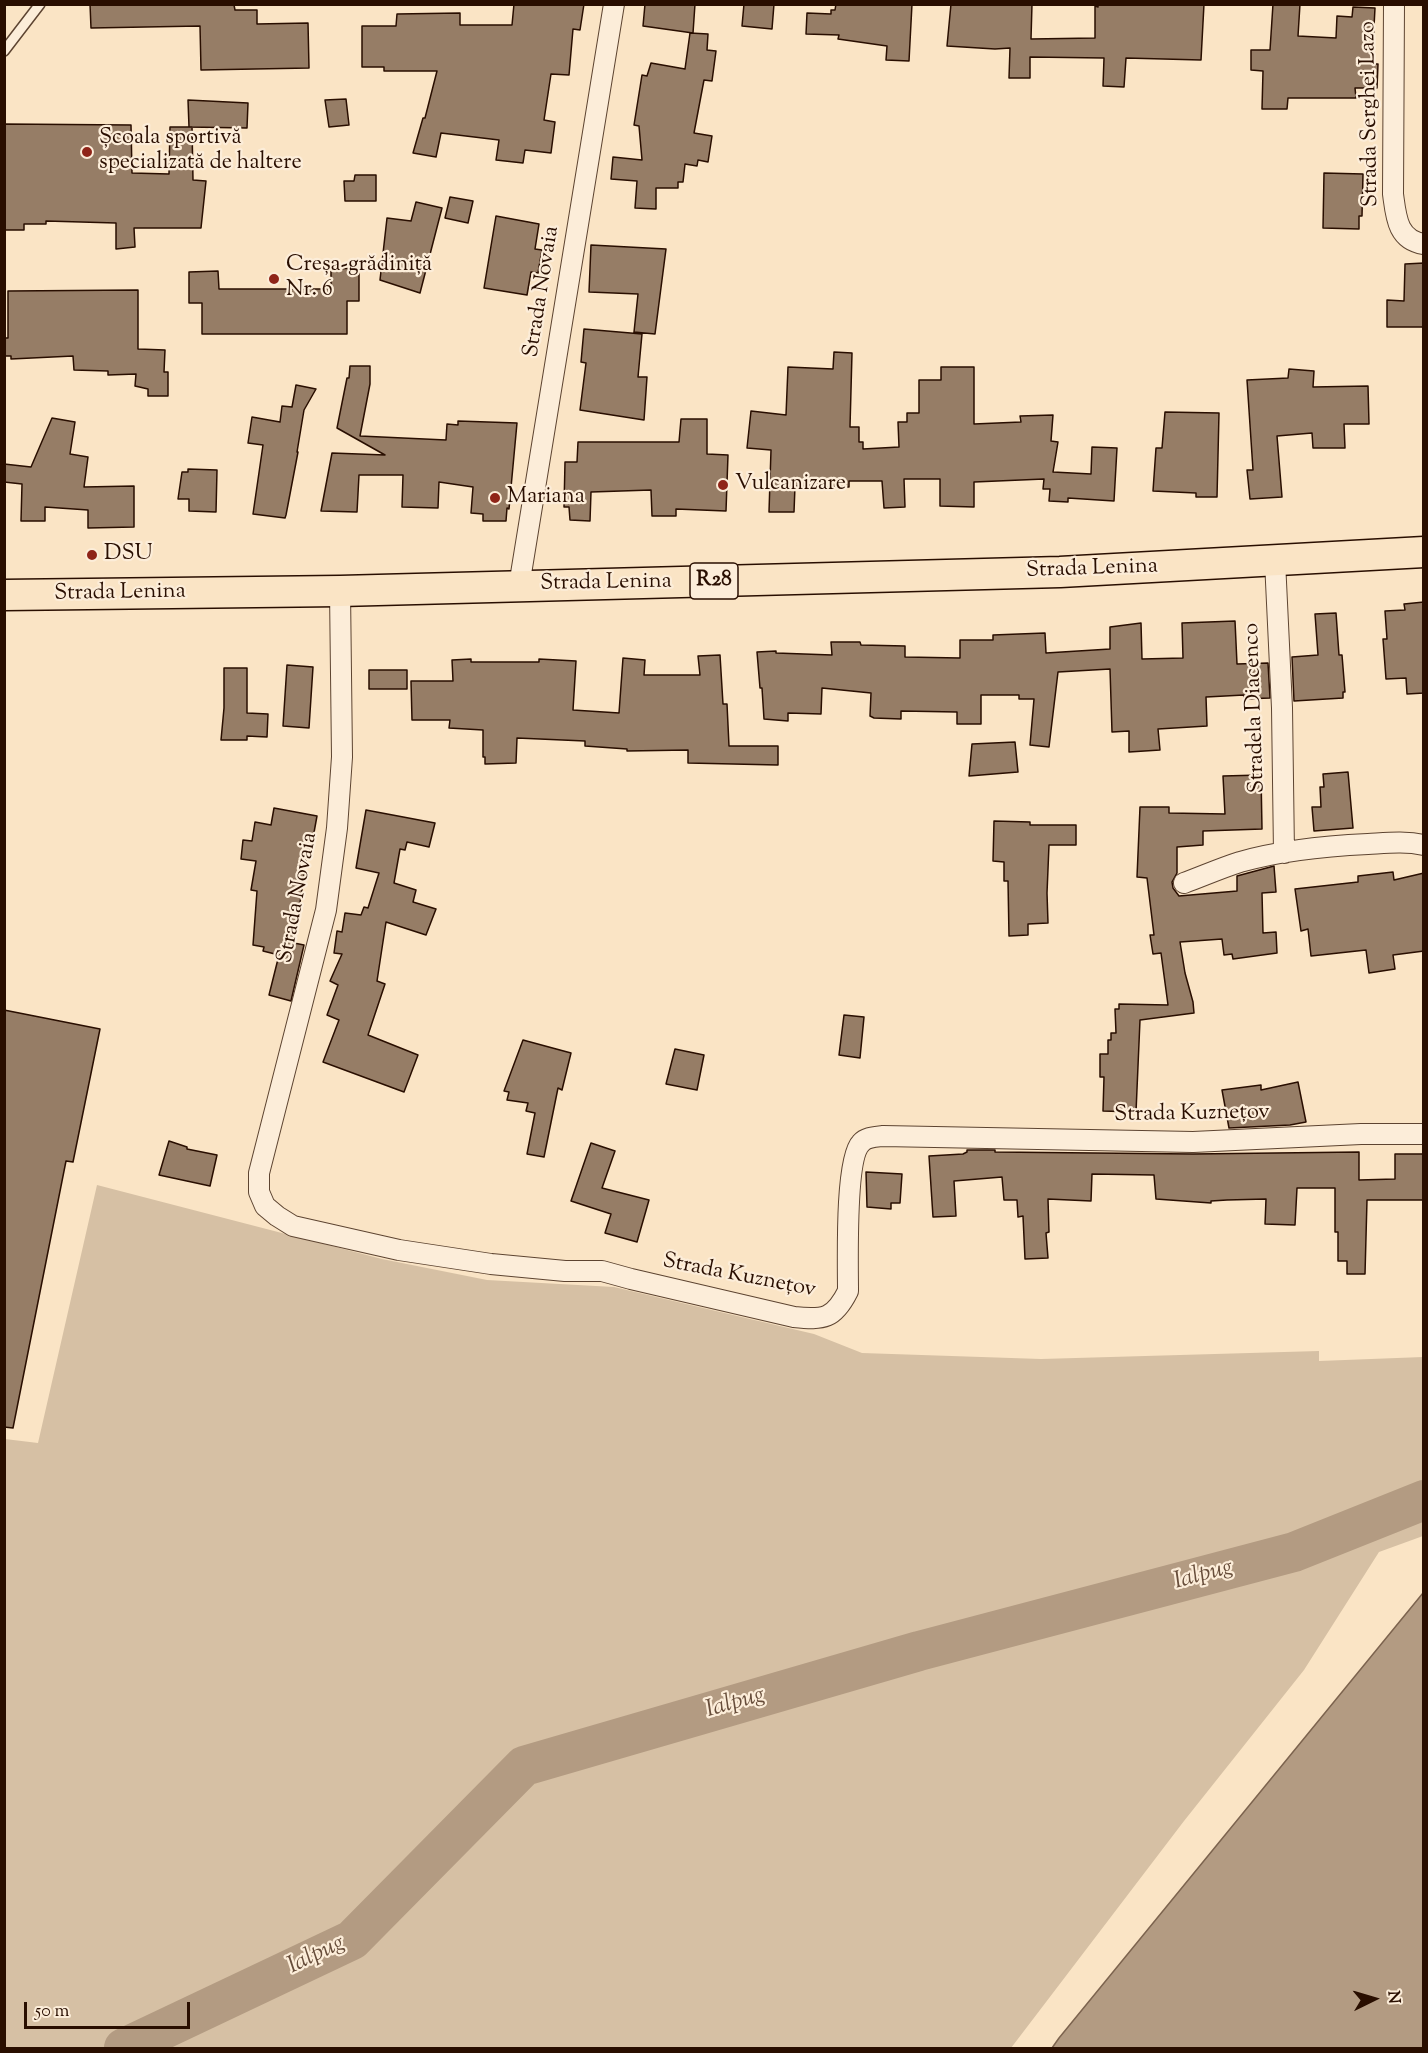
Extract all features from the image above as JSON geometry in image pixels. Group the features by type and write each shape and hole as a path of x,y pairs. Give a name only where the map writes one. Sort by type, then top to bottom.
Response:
{"main road":[{"name":"Strada Lenina","path":"4,595 340,591 1060,572 1424,552"}],"street":[{"name":"Strada Novaia","path":"519,586 614,4"},
{"name":"Strada Serghei Lazo","path":"1394,4 1396,221 1404,234 1415,243 1424,244"},
{"name":"Stradela Diacenco","path":"1275,561 1282,708 1284,853"},
{"name":"Strada Novaia","path":"265,1206 259,1192 259,1173 326,910 337,828 342,757 340,591"},
{"path":"1184,883 1241,862 1284,853 1362,844 1409,842 1424,845"},
{"name":"Strada Kuznețov","path":"265,1206 293,1226 399,1250 491,1264 565,1271 602,1271 794,1317 812,1319 829,1317 840,1306 848,1291 851,1178 855,1155 860,1143 868,1138 883,1136 1193,1142 1361,1134 1424,1134"}],"lane":[{"path":"4,51 40,4"}],"shaded area":[{"path":"97,1185 382,1259 487,1280 614,1287 814,1334 862,1353 1041,1359 1319,1351 1319,1361 1423,1357 1423,1536 1379,1552 1304,1670 1184,1821 1011,2048 5,2048 5,1439 38,1443"},
{"path":"1423,1593 1423,2048 1052,2048 1059,2038"}],"building":[{"path":"90,4 234,5 235,10 257,10 257,24 308,23 309,68 201,70 200,26 91,28"},
{"path":"514,4 584,4 580,30 573,29 569,75 551,74 544,120 555,122 551,153 525,150 523,163 496,160 499,140 441,133 436,157 413,153 437,71 384,71 384,67 362,67 362,26 396,26 397,14 460,13 460,25 512,25"},
{"path":"645,4 695,4 693,33 643,26"},
{"path":"744,4 774,4 772,29 742,26"},
{"path":"836,4 912,4 909,61 886,60 887,46 838,39 839,35 806,34 807,13 831,14"},
{"path":"951,4 1032,4 1031,39 1095,38 1095,6 1098,7 1098,4 1204,4 1201,60 1126,58 1124,87 1103,86 1104,58 1030,57 1030,78 1009,78 1010,48 947,46"},
{"path":"1273,4 1300,4 1298,36 1336,38 1337,16 1352,17 1353,7 1375,8 1372,64 1378,64 1377,88 1355,88 1356,98 1288,98 1287,109 1262,109 1263,71 1251,70 1251,50 1270,50"},
{"path":"690,33 708,34 707,50 716,51 712,81 704,80 694,133 712,136 708,162 698,160 697,166 685,164 683,182 678,182 678,188 656,188 656,209 635,208 637,181 611,179 613,157 642,160 639,126 634,125 642,75 647,76 651,63 685,69"},
{"path":"346,99 349,125 329,127 325,100"},
{"path":"188,100 248,103 247,128 189,127"},
{"path":"4,124 131,125 132,173 169,174 170,127 192,127 193,180 206,181 201,228 134,228 135,247 116,249 116,223 46,221 46,224 24,224 24,230 5,230"},
{"path":"1324,173 1363,174 1362,216 1359,216 1359,229 1323,228"},
{"path":"355,175 376,175 376,201 345,201 344,181 354,181"},
{"path":"450,197 473,201 468,223 445,218"},
{"path":"416,202 442,208 420,293 380,280 387,218 411,221"},
{"path":"496,216 539,224 535,249 542,250 538,273 531,272 527,295 484,288"},
{"path":"591,245 666,249 655,334 634,332 638,294 589,292"},
{"path":"1424,263 1424,327 1387,327 1387,300 1404,301 1405,264"},
{"path":"359,268 359,301 347,301 347,334 202,334 202,303 189,303 189,272 218,271 219,289 331,289 331,269"},
{"path":"138,290 138,349 165,350 164,372 168,372 168,396 148,396 148,389 135,386 136,374 108,375 108,371 74,370 73,356 11,359 11,356 4,356 4,338 8,338 8,291"},
{"path":"584,329 642,334 638,377 647,377 644,420 580,410 586,363 581,362"},
{"path":"834,352 852,353 850,427 859,427 859,442 863,442 863,449 899,447 898,422 907,422 907,413 919,413 919,380 941,380 941,367 974,367 974,424 1021,422 1020,416 1053,415 1051,441 1058,442 1053,472 1091,474 1092,447 1117,448 1114,501 1068,498 1068,502 1049,501 1050,489 1043,489 1044,479 974,482 974,507 940,506 940,479 904,479 905,507 884,508 882,481 849,481 849,487 795,486 794,512 769,512 771,450 747,448 751,411 786,415 788,367 833,369"},
{"path":"350,366 370,366 370,384 360,436 446,440 447,424 458,425 458,421 517,423 506,521 483,521 483,514 471,513 473,487 439,482 438,508 402,507 403,475 359,475 357,512 321,511 332,453 385,455 337,428"},
{"path":"1289,369 1314,371 1313,387 1368,386 1369,424 1344,424 1345,448 1313,448 1312,433 1277,436 1282,497 1250,499 1247,470 1253,470 1247,380 1288,378"},
{"path":"296,385 316,389 304,410 285,518 253,514 263,445 248,443 252,417 280,422 282,406 292,407"},
{"path":"1165,412 1219,413 1217,497 1196,497 1196,493 1153,491 1156,448 1162,448"},
{"path":"52,418 75,422 70,454 88,457 84,487 134,486 134,527 88,528 88,510 45,507 45,521 21,521 22,484 4,482 4,464 31,467"},
{"path":"681,419 707,419 707,454 728,455 726,511 676,509 676,516 652,516 651,490 591,492 590,521 570,520 569,507 564,507 565,462 577,462 578,442 679,442"},
{"path":"188,469 217,470 216,512 189,511 189,499 178,499 182,472 188,472"},
{"path":"1424,602 1424,693 1407,694 1406,678 1386,679 1383,639 1387,639 1385,611 1405,610 1404,604"},
{"path":"1336,613 1339,655 1342,655 1345,692 1343,692 1343,698 1294,701 1292,657 1318,655 1315,614"},
{"path":"1235,621 1237,664 1268,663 1270,698 1244,699 1244,695 1206,697 1207,726 1158,729 1160,750 1129,752 1129,731 1112,732 1110,669 1058,672 1049,747 1030,745 1034,699 1019,699 1019,695 981,695 981,724 957,724 957,712 901,711 901,719 874,718 870,716 871,693 822,688 821,714 788,713 788,721 764,719 757,652 832,655 831,642 860,642 861,645 905,646 905,657 960,658 960,640 993,640 993,635 1045,633 1046,653 1110,649 1110,627 1141,623 1142,659 1183,658 1182,623"},
{"path":"720,655 723,704 727,704 729,746 778,746 778,765 688,763 688,750 627,751 627,749 585,746 585,741 517,738 516,763 485,764 483,730 449,728 450,720 412,720 411,681 453,681 452,660 471,659 471,662 539,662 539,659 576,661 573,710 619,713 623,658 645,660 644,675 700,675 698,656"},
{"path":"287,665 313,667 309,728 283,726"},
{"path":"224,668 247,668 247,713 268,714 267,737 247,736 247,740 221,740"},
{"path":"369,670 407,670 407,689 369,689"},
{"path":"1015,742 1018,772 969,776 972,744"},
{"path":"1348,772 1353,828 1314,831 1312,807 1321,807 1320,787 1324,787 1323,774"},
{"path":"1261,775 1262,829 1203,831 1203,845 1177,847 1177,873 1172,882 1179,896 1237,891 1237,876 1274,866 1276,892 1262,893 1263,933 1276,932 1277,953 1233,959 1232,954 1224,955 1222,939 1180,942 1194,1013 1140,1020 1136,1112 1103,1111 1104,1077 1100,1077 1100,1054 1108,1054 1108,1040 1111,1040 1111,1033 1116,1033 1115,1009 1119,1009 1119,1004 1168,1005 1161,953 1153,954 1150,935 1154,935 1147,878 1137,877 1140,807 1169,807 1169,813 1225,814 1223,776"},
{"path":"274,808 317,816 311,849 308,849 294,943 304,945 291,1001 269,995 279,955 263,951 264,947 253,945 257,891 251,890 256,861 241,859 243,840 252,841 255,822 271,825"},
{"path":"366,810 435,823 429,847 407,842 405,850 400,849 394,883 416,890 413,902 436,909 426,935 386,922 377,981 385,984 368,1035 418,1055 404,1092 323,1062 339,1020 327,1015 338,985 330,981 342,954 334,953 337,931 342,932 345,913 361,915 364,907 368,908 379,873 356,868"},
{"path":"994,821 1030,822 1030,825 1076,825 1076,845 1049,845 1048,923 1028,924 1028,935 1009,936 1008,881 1004,881 1004,862 993,861"},
{"path":"1393,872 1394,880 1424,873 1424,951 1393,955 1395,969 1369,973 1366,950 1311,956 1308,929 1301,931 1295,889 1358,882 1358,876"},
{"path":"4,1010 100,1029 73,1162 66,1161 13,1428 4,1427"},
{"path":"844,1015 864,1017 860,1058 839,1055"},
{"path":"523,1040 571,1053 562,1090 558,1088 544,1157 527,1154 535,1113 526,1111 528,1103 507,1100 509,1092 504,1091"},
{"path":"675,1049 704,1055 697,1090 666,1084"},
{"path":"1298,1082 1306,1122 1229,1128 1222,1090 1261,1085 1261,1090"},
{"path":"169,1141 187,1147 187,1149 217,1155 210,1186 159,1175"},
{"path":"591,1143 615,1151 602,1188 649,1200 637,1242 605,1233 611,1214 571,1201"},
{"path":"967,1150 1193,1154 1359,1152 1359,1180 1395,1179 1395,1154 1424,1154 1424,1200 1367,1200 1365,1274 1347,1274 1347,1261 1338,1261 1338,1232 1335,1232 1335,1188 1297,1188 1295,1225 1265,1224 1266,1199 1211,1201 1211,1203 1156,1199 1154,1175 1092,1174 1091,1201 1048,1199 1049,1232 1046,1233 1048,1258 1025,1259 1023,1216 1018,1217 1017,1200 1004,1200 1002,1177 954,1181 956,1216 933,1217 929,1156 963,1154"},
{"path":"866,1172 902,1174 900,1203 891,1203 891,1209 867,1207"}],"waterway":[{"name":"Ialpug","path":"124,2048 352,1940 524,1766 919,1651 1294,1552 1424,1500"}],"place":[{"name":"Școala sportivă specializată de haltere","path":"87,152"},
{"name":"Creșa-grădiniță Nr. 6","path":"274,279"},
{"name":"Vulcanizare","path":"723,485"},
{"name":"Mariana","path":"495,498"},
{"name":"DSU","path":"92,555"}]}
